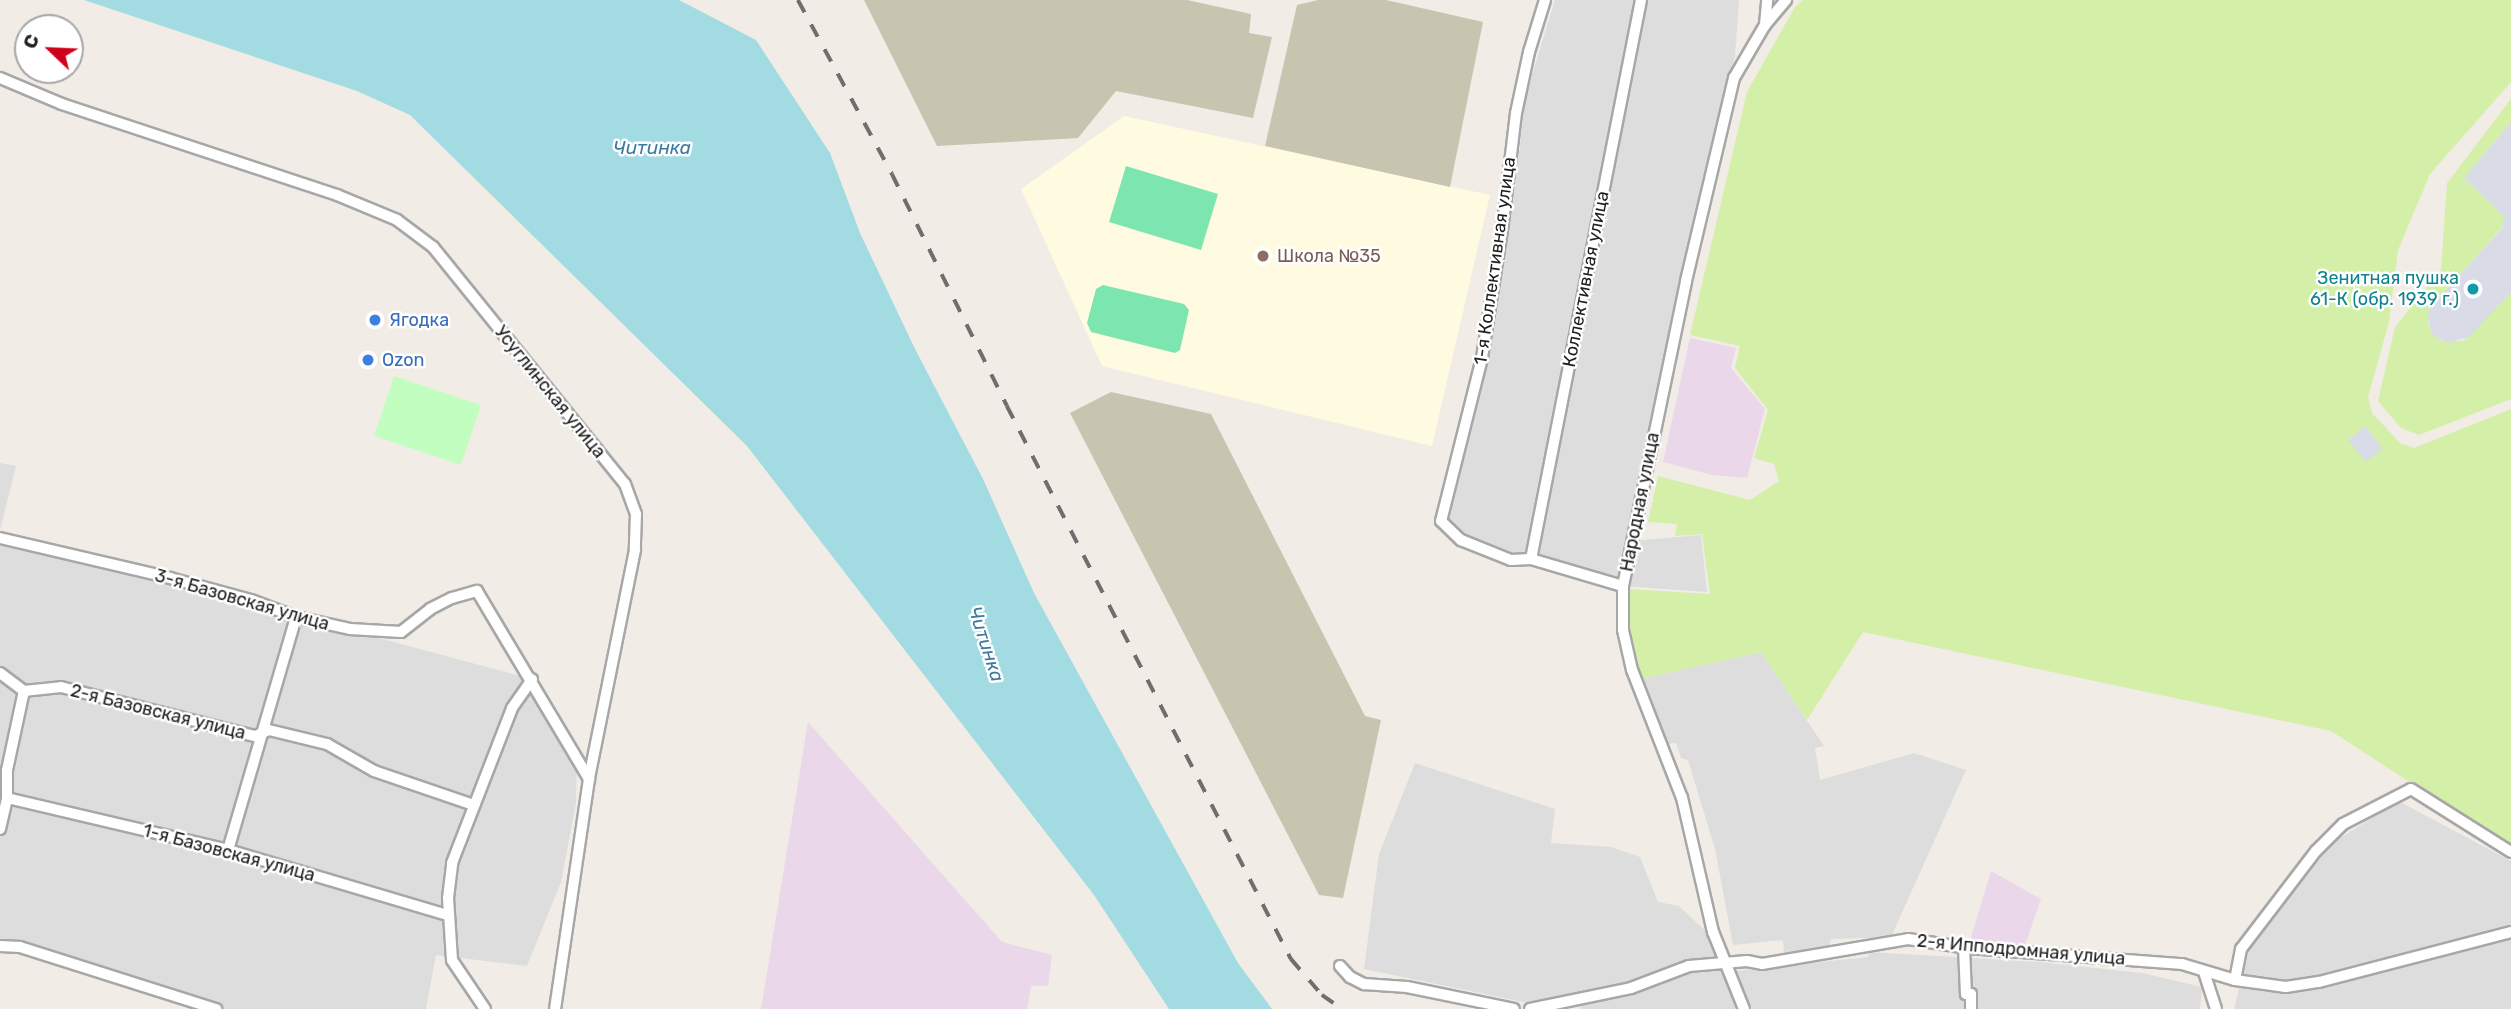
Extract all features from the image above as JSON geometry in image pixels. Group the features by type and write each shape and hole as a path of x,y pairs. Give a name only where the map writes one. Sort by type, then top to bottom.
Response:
{"street":[{"name":"1-я Коллективная улица","path":"1531,559 1511,560 1461,540 1441,521 1482,358 1502,230 1516,113 1529,52 1545,0"},
{"name":"Коллективная улица","path":"1531,559 1641,0"},
{"path":"1765,25 1767,0"},
{"name":"Народная улица","path":"1744,1009 1723,962 1682,798 1632,670 1623,630 1623,586 1686,281 1734,78 1765,25 1786,0"},
{"name":"Усуглинская улица","path":"0,78 62,104 337,195 397,220 433,247 625,484 636,514 635,550 589,779 555,1009"},
{"name":"3-я Базовская улица","path":"0,538 197,585 251,600 296,617 350,629 401,632 430,609 452,598 477,591 532,679"},
{"path":"1531,559 1623,586"},
{"path":"228,850 296,617"},
{"path":"0,673 24,691 7,770 7,798 0,829"},
{"path":"485,1009 452,960 448,915 452,863 512,708 532,679 589,779"},
{"name":"2-я Базовская улица","path":"24,691 61,687 255,736 269,730 327,744 374,771 474,805"},
{"path":"2235,980 2241,949 2316,851 2343,824 2411,789 2511,852"},
{"name":"1-я Базовская улица","path":"7,798 228,850 448,915"},
{"name":"2-я Ипподромная улица","path":"1530,1009 1631,988 1689,966 1723,962 1762,964 1908,939 1964,947 2182,964 2235,980 2286,987 2319,982 2511,932"},
{"path":"0,946 20,947 216,1009"},
{"path":"1964,947 1965,994 1971,994 1971,1009"},
{"path":"1339,966 1350,977 1364,984 1407,986 1514,1009"},
{"path":"2204,972 2216,1009"}],"shaded area":[{"path":"864,0 1187,0 1251,14 1249,33 1272,37 1253,118 1116,91 1078,138 937,146"},
{"path":"1318,0 1386,0 1483,22 1450,187 1265,146 1297,5"},
{"path":"1555,0 1739,0 1735,56 1631,541 1701,535 1707,592 1623,586 1512,559 1461,539 1442,521 1483,358 1503,230 1519,154 1525,98"},
{"name":"Школа №35","path":"1124,116 1490,195 1432,446 1102,366 1021,189"},
{"path":"2511,122 2511,292 2469,337 2448,343 2435,337 2430,330 2428,314 2431,307 2504,226 2501,223 2505,218 2464,178"},
{"path":"1690,338 1736,348 1731,368 1765,409 1747,478 1712,475 1663,462"},
{"path":"1111,392 1211,414 1365,716 1381,720 1343,898 1319,895 1070,413"},
{"path":"2365,426 2383,448 2366,462 2348,440"},
{"path":"0,463 16,466 0,530"},
{"path":"0,536 531,679 577,756 576,803 561,882 527,966 436,955 426,1009 219,1009 0,945 0,832 7,797 0,795"},
{"path":"1761,652 1824,746 1815,748 1820,780 1914,753 1966,770 1891,937 1831,939 1829,947 1784,953 1783,940 1733,945 1715,849 1688,760 1681,758 1676,743 1667,744 1641,679"},
{"path":"808,722 1002,942 1052,955 1048,986 1031,986 1027,1009 761,1009"},
{"path":"1415,763 1555,809 1551,843 1611,847 1640,857 1658,902 1679,906 1711,936 1745,1009 1580,1009 1581,999 1523,1002 1364,969 1379,854"},
{"path":"2402,803 2511,861 2511,1009 2234,1009 2250,945 2263,927 2334,842 2392,805"},
{"path":"1991,871 2041,899 2024,948 1969,944"},
{"path":"1869,952 2039,962 2142,973 2202,987 2200,1009 1752,1009 1735,971 1868,957"}],"green space":[{"path":"1803,0 2511,0 2511,82 2430,174 2398,250 2389,322 2368,397 2372,413 2400,443 2414,448 2511,409 2511,848 2331,731 1863,632 1807,720 1761,652 1641,679 1626,627 1627,589 1710,594 1702,534 1675,536 1677,524 1648,522 1658,476 1750,500 1779,481 1774,464 1754,458 1768,410 1735,368 1740,346 1690,335 1747,92 1795,7"},
{"path":"2511,99 2511,122 2464,178 2506,218 2504,225 2432,307 2428,323 2431,331 2441,341 2463,341 2511,292 2511,399 2419,435 2401,428 2378,401 2395,327 2441,270 2447,183"},
{"path":"1126,166 1218,194 1201,250 1109,222"},
{"path":"1103,285 1184,304 1189,310 1180,350 1175,353 1091,332 1087,323 1096,289"},
{"path":"394,376 481,405 461,465 374,436"}],"water":[{"name":"Читинка","path":"84,0 679,0 756,40 830,153 860,233 915,349 983,479 1034,593 1238,963 1272,1009 1169,1009 1094,895 747,446 410,115 357,91"}],"railway":[{"path":"798,0 892,174 1007,406 1291,959 1322,995 1342,1009"}],"place":[{"name":"Школа №35","path":"1263,256"},
{"name":"Зенитная пушка 61-К (обр. 1939 г.)","path":"2473,289"},
{"name":"Ягодка","path":"375,320"},
{"name":"Ozon","path":"368,360"}]}
